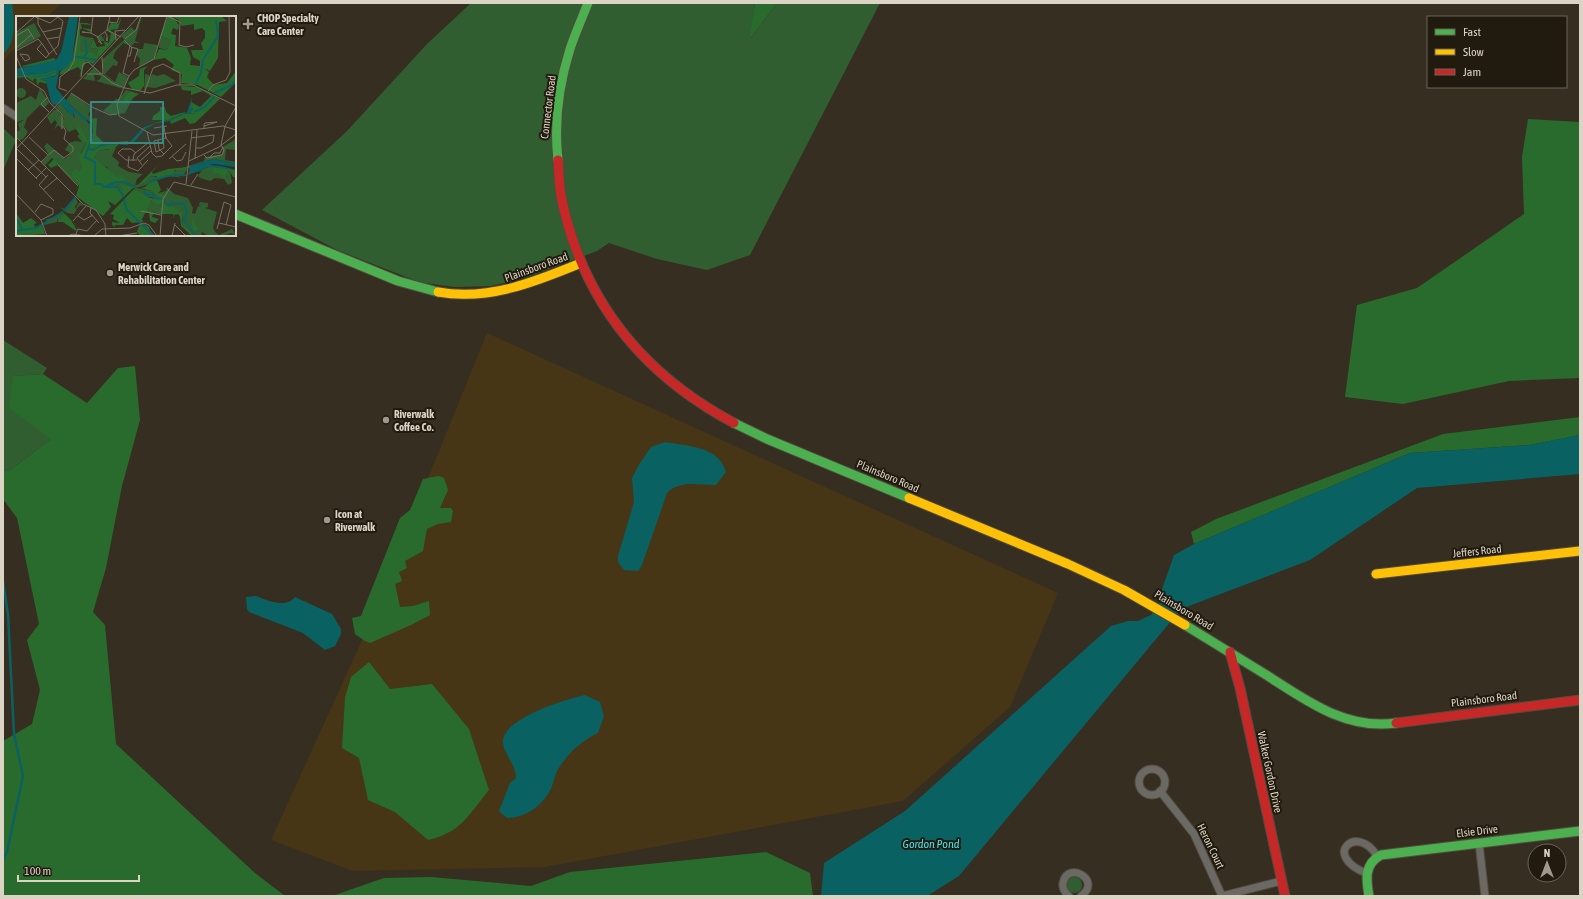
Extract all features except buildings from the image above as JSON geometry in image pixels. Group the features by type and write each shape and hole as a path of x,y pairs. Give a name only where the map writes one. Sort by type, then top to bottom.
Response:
{"street":[{"name":"Connector Road","path":"581,263 566,224 562,204 556,165 556,132 560,94 567,60 577,26 588,3"},
{"path":"3,108 16,116"},
{"name":"Plainsboro Road","path":"236,214 398,282 436,293 464,296 493,294 536,282 581,263 606,311 634,348 673,384 712,412 767,439 1068,564 1152,605 1230,652 1326,713 1360,723 1383,725 1580,700"},
{"name":"Jeffers Road","path":"1376,574 1580,552"},
{"name":"Walker Gordon Drive","path":"1230,652 1240,688 1285,896"},
{"name":"Heron Court","path":"1160,791 1194,834 1222,896"},
{"name":"Elsie Drive","path":"1377,856 1580,831"},
{"path":"1366,873 1351,866 1346,860 1344,854 1346,847 1354,841 1361,842 1371,848 1377,856 1369,864 1366,873 1370,896"},
{"path":"1479,843 1485,896"},
{"path":"1070,896 1064,890 1063,882 1066,876 1073,873 1080,873 1086,878 1088,888 1084,895"},
{"path":"1222,896 1281,880"}],"shaded area":[{"path":"3,3 62,3 48,16 16,16 16,47 3,60"},
{"path":"487,333 1058,593 1010,707 903,801 545,867 353,871 271,840 363,638"}],"green space":[{"path":"471,3 755,3 750,39 777,3 880,3 750,255 707,270 657,259 609,243 597,251 522,279 490,286 454,287 419,282 337,250 262,210 347,131 427,44"},
{"path":"755,3 777,3 749,40"},
{"path":"1528,119 1580,122 1580,378 1509,381 1403,404 1345,397 1357,305 1417,288 1524,214 1522,157"},
{"path":"3,128 16,140 3,171"},
{"path":"3,340 47,368 43,374 13,376 51,439 9,471 3,470"},
{"path":"135,366 140,420 122,486 106,568 93,612 105,625 116,744 255,873 285,896 3,896 3,741 32,724 40,690 27,640 39,624 17,518 3,499 3,470 9,471 51,439 9,408 13,376 43,374 87,403 118,368"},
{"path":"1580,417 1580,435 1530,445 1410,453 1194,544 1191,532 1216,519 1443,434"},
{"path":"438,476 444,478 448,490 440,508 451,508 453,511 451,522 438,524 427,529 423,551 405,561 407,568 399,572 402,581 395,584 400,607 413,606 429,601 430,615 370,643 365,641 355,634 352,618 361,616 400,518 410,510 423,479"},
{"path":"369,662 390,689 432,684 469,729 489,790 470,815 449,833 428,840 395,812 368,800 359,758 342,748 345,698 351,677"},
{"path":"766,852 810,873 813,896 332,896 384,878 431,877 531,886 570,872"},
{"path":"1074,877 1081,882 1082,885 1077,892 1074,893 1067,888 1066,885 1071,878"}],"water":[{"path":"3,3 12,3 14,30 11,44 3,54"},
{"name":"Gordon Pond","path":"1580,435 1580,474 1417,488 1310,560 1181,609 959,876 927,896 821,896 824,863 905,811 1111,626 1128,621 1138,621 1151,615 1162,600 1162,589 1174,555 1194,544 1410,453 1530,445"},
{"path":"665,442 692,446 709,452 717,457 722,463 726,472 716,485 690,484 677,486 667,493 642,565 638,571 624,570 618,562 618,556 634,502 632,478 651,447"},
{"path":"256,596 281,603 291,601 295,597 332,614 341,629 341,634 335,646 325,650 303,633 249,612 247,609 246,597"},
{"path":"585,695 600,702 604,716 598,733 580,744 565,759 557,771 550,791 536,808 525,814 513,818 507,818 499,811 510,783 516,778 514,768 503,745 506,732 514,724 525,717 551,705"}],"waterway":[{"path":"3,581 8,615 14,734 23,776 7,852 3,860"}],"traffic: fast":[{"path":"558,160 557,118 560,90 570,49 588,3"},
{"path":"236,214 398,281 438,292"},
{"path":"734,423 767,439 909,498"},
{"path":"1185,625 1297,695 1328,712 1360,722 1378,724 1396,723"},
{"path":"1369,896 1367,884 1369,867 1375,859 1381,855 1580,831"}],"traffic: slow":[{"path":"438,292 457,294 493,292 529,283 581,263"},
{"path":"909,498 1068,564 1124,590 1185,625"},
{"path":"1376,574 1580,551"}],"traffic: jam":[{"path":"558,160 561,196 571,234 584,268 601,301 621,330 644,357 671,381 701,403 734,423"},
{"path":"1230,652 1240,688 1285,896"},
{"path":"1396,723 1580,700"}],"place":[{"name":"CHOP Specialty Care Center","path":"248,24"},
{"name":"Merwick Care and Rehabilitation Center","path":"110,273"},
{"name":"Riverwalk Coffee Co.","path":"386,420"},
{"name":"Icon at Riverwalk","path":"327,520"}]}
